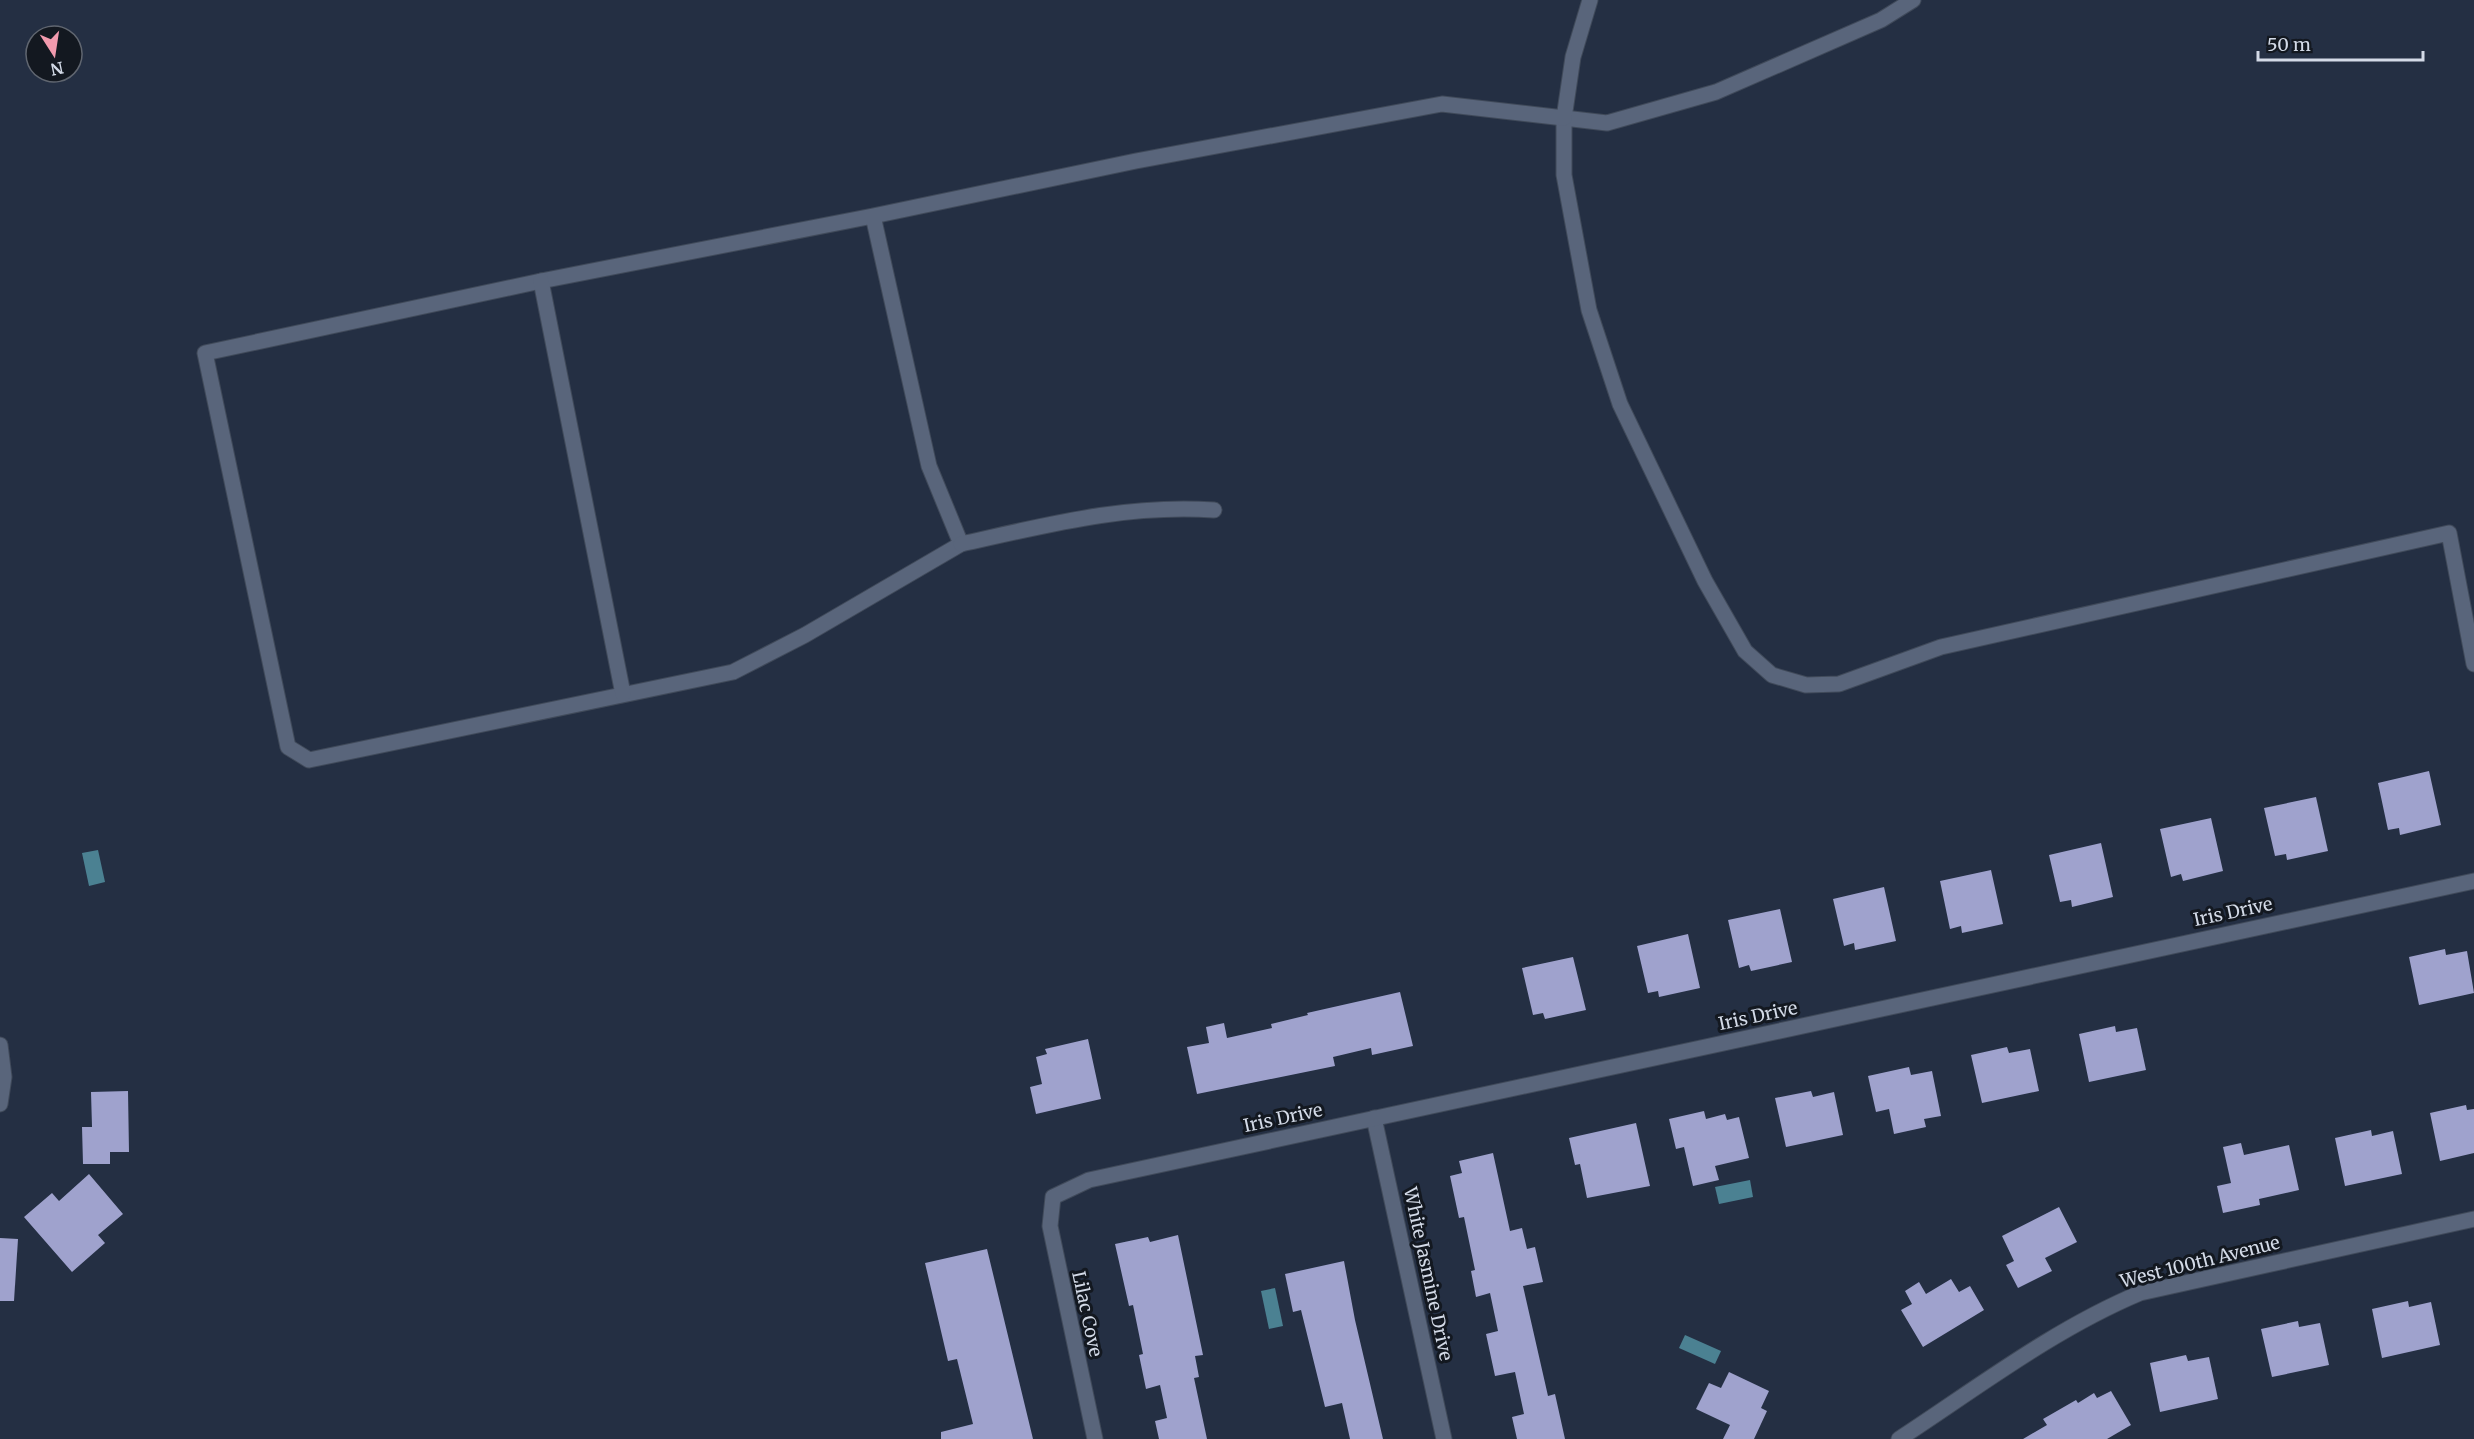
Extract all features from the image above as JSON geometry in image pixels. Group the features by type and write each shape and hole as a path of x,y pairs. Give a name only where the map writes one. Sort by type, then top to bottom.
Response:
{"street":[{"path":"1590,0 1573,57 1564,118 1564,175 1588,310 1620,404 1705,581 1745,651 1772,675 1806,685 1839,684 1941,647 2449,533 2474,664"},
{"path":"1214,510 1170,507 1080,517 961,544 805,635 733,672 309,760 288,747 205,353 541,281 873,216 1136,161 1442,104 1607,123 1716,92 1881,20 1913,0"},
{"path":"873,216 929,466 961,544"},
{"path":"541,281 623,694"},
{"name":"Iris Drive","path":"1053,1197 1089,1180 2474,881"},
{"path":"0,1045 4,1077 0,1104"},
{"name":"White Jasmine Drive","path":"1374,1118 1444,1439"},
{"name":"Lilac Cove","path":"1053,1197 1050,1226 1095,1439"},
{"name":"West 100th Avenue","path":"1899,1439 2051,1340 2109,1306 2140,1293 2474,1219"}],"water":[{"path":"98,850 105,882 89,886 82,853"},
{"path":"1750,1180 1753,1197 1719,1204 1715,1187"},
{"path":"1275,1288 1283,1326 1269,1329 1261,1291"},
{"path":"1685,1335 1721,1351 1715,1364 1679,1348"}],"building":[{"path":"2429,771 2441,825 2400,835 2399,828 2388,830 2378,783"},
{"path":"2316,797 2328,851 2287,860 2286,854 2275,856 2264,808"},
{"path":"2211,818 2223,871 2183,881 2181,874 2171,877 2160,829"},
{"path":"2101,843 2113,897 2072,907 2071,900 2060,902 2049,855"},
{"path":"1991,870 2003,924 1962,933 1961,926 1950,929 1940,881"},
{"path":"1884,887 1896,941 1855,950 1854,943 1844,946 1833,899"},
{"path":"1780,909 1792,962 1751,971 1749,965 1739,968 1728,920"},
{"path":"1688,934 1700,988 1659,997 1658,991 1648,993 1637,946"},
{"path":"2445,949 2446,955 2467,951 2474,993 2419,1005 2409,957"},
{"path":"1573,957 1586,1010 1545,1019 1543,1013 1533,1015 1522,968"},
{"path":"1400,992 1413,1046 1372,1055 1371,1048 1333,1057 1335,1066 1197,1094 1187,1047 1209,1043 1206,1027 1224,1023 1227,1038 1272,1028 1271,1024 1308,1015 1307,1013"},
{"path":"2115,1026 2116,1032 2137,1028 2146,1070 2089,1082 2079,1034"},
{"path":"1088,1039 1101,1099 1036,1114 1030,1087 1042,1084 1036,1057 1047,1054 1045,1049"},
{"path":"2007,1047 2009,1053 2030,1049 2039,1091 1982,1103 1971,1055"},
{"path":"1909,1067 1911,1075 1932,1071 1941,1116 1924,1119 1926,1127 1894,1134 1889,1109 1876,1112 1868,1076"},
{"path":"128,1091 129,1152 110,1152 110,1164 83,1164 82,1127 92,1127 91,1092"},
{"path":"1811,1091 1813,1097 1834,1092 1843,1135 1786,1147 1775,1098"},
{"path":"2466,1105 2467,1110 2474,1109 2474,1153 2440,1161 2430,1113"},
{"path":"1704,1111 1706,1119 1725,1114 1727,1120 1739,1117 1749,1158 1715,1166 1719,1180 1693,1186 1684,1147 1676,1149 1669,1119"},
{"path":"1636,1123 1650,1186 1587,1198 1580,1164 1575,1165 1569,1138"},
{"path":"2371,1130 2372,1136 2393,1131 2402,1174 2345,1186 2335,1138"},
{"path":"2241,1143 2244,1155 2289,1145 2299,1190 2259,1199 2260,1205 2223,1213 2217,1186 2231,1183 2223,1147"},
{"path":"1493,1153 1510,1231 1522,1228 1527,1249 1535,1247 1543,1282 1523,1286 1548,1396 1555,1394 1565,1439 1517,1439 1512,1417 1524,1414 1515,1372 1495,1376 1486,1334 1498,1331 1490,1293 1476,1297 1471,1271 1475,1270 1464,1217 1459,1218 1450,1176 1462,1173 1459,1161"},
{"path":"89,1174 123,1214 98,1235 105,1243 72,1272 24,1217 52,1193 59,1201"},
{"path":"2059,1207 2077,1242 2045,1258 2052,1271 2018,1288 2006,1265 2014,1261 2002,1236"},
{"path":"1178,1235 1203,1355 1195,1356 1199,1377 1194,1378 1207,1439 1159,1439 1155,1421 1167,1418 1160,1385 1146,1389 1139,1355 1143,1354 1133,1305 1129,1306 1115,1244 1148,1237 1150,1242"},
{"path":"0,1238 18,1239 14,1301 0,1301"},
{"path":"987,1249 1033,1439 941,1439 941,1432 973,1424 957,1359 948,1361 925,1263"},
{"path":"1344,1261 1355,1320 1383,1439 1350,1439 1342,1403 1325,1407 1301,1310 1293,1312 1285,1274"},
{"path":"1951,1279 1959,1292 1970,1286 1984,1310 1923,1347 1901,1310 1912,1304 1905,1291 1919,1282 1926,1294"},
{"path":"2408,1301 2409,1307 2431,1302 2440,1345 2382,1358 2372,1309"},
{"path":"2298,1321 2299,1327 2320,1323 2329,1365 2272,1377 2261,1329"},
{"path":"2186,1355 2188,1361 2209,1357 2218,1399 2160,1412 2150,1363"},
{"path":"1729,1372 1769,1391 1761,1408 1767,1411 1754,1439 1723,1439 1730,1425 1696,1409 1709,1383 1721,1388"},
{"path":"2111,1391 2131,1425 2107,1439 2023,1439 2047,1425 2043,1419 2076,1400 2078,1403 2094,1393 2097,1398"}]}
